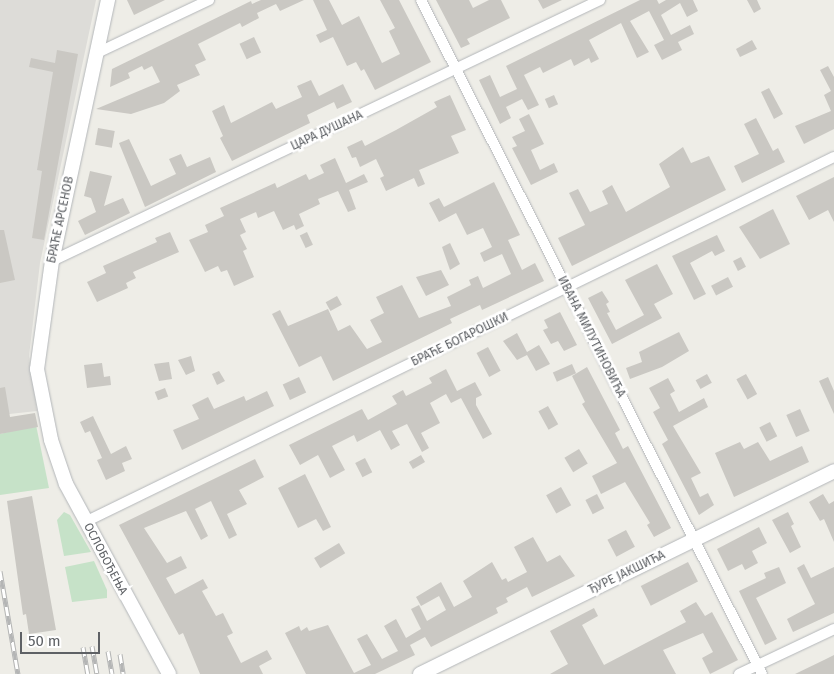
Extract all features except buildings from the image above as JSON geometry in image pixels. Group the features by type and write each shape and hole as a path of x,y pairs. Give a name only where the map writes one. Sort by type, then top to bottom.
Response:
{"main road":[{"name":"БРАЋЕ АРСЕНОВ","path":"51,440 37,369 52,261 108,0"},
{"name":"ОСЛОБОЂЕЊА","path":"51,440 66,484 85,522 169,674"},
{"name":"ЂУРЕ ЈАКШИЋА","path":"420,674 834,470"}],"street":[{"path":"97,54 209,0"},
{"name":"ИВАНА МИЛУТИНОВИЋА","path":"421,0 566,288 696,539 759,669"},
{"name":"ЦАРА ДУШАНА","path":"52,261 457,70 600,0"},
{"name":"БРАЋЕ БОГАРОШКИ","path":"85,522 834,158"},
{"path":"739,674 759,669 834,629"}],"shaded area":[{"path":"0,0 96,0 40,263 29,356 37,411 0,415"}],"green space":[{"path":"36,425 49,488 0,495 0,434"},
{"path":"64,512 70,515 91,552 64,556 57,520"},
{"path":"94,561 107,590 107,598 72,602 65,567"}],"railway":[{"path":"0,571 18,674"},
{"path":"92,646 97,674"},
{"path":"83,647 88,674"},
{"path":"108,651 112,674"},
{"path":"120,654 123,674"}]}
